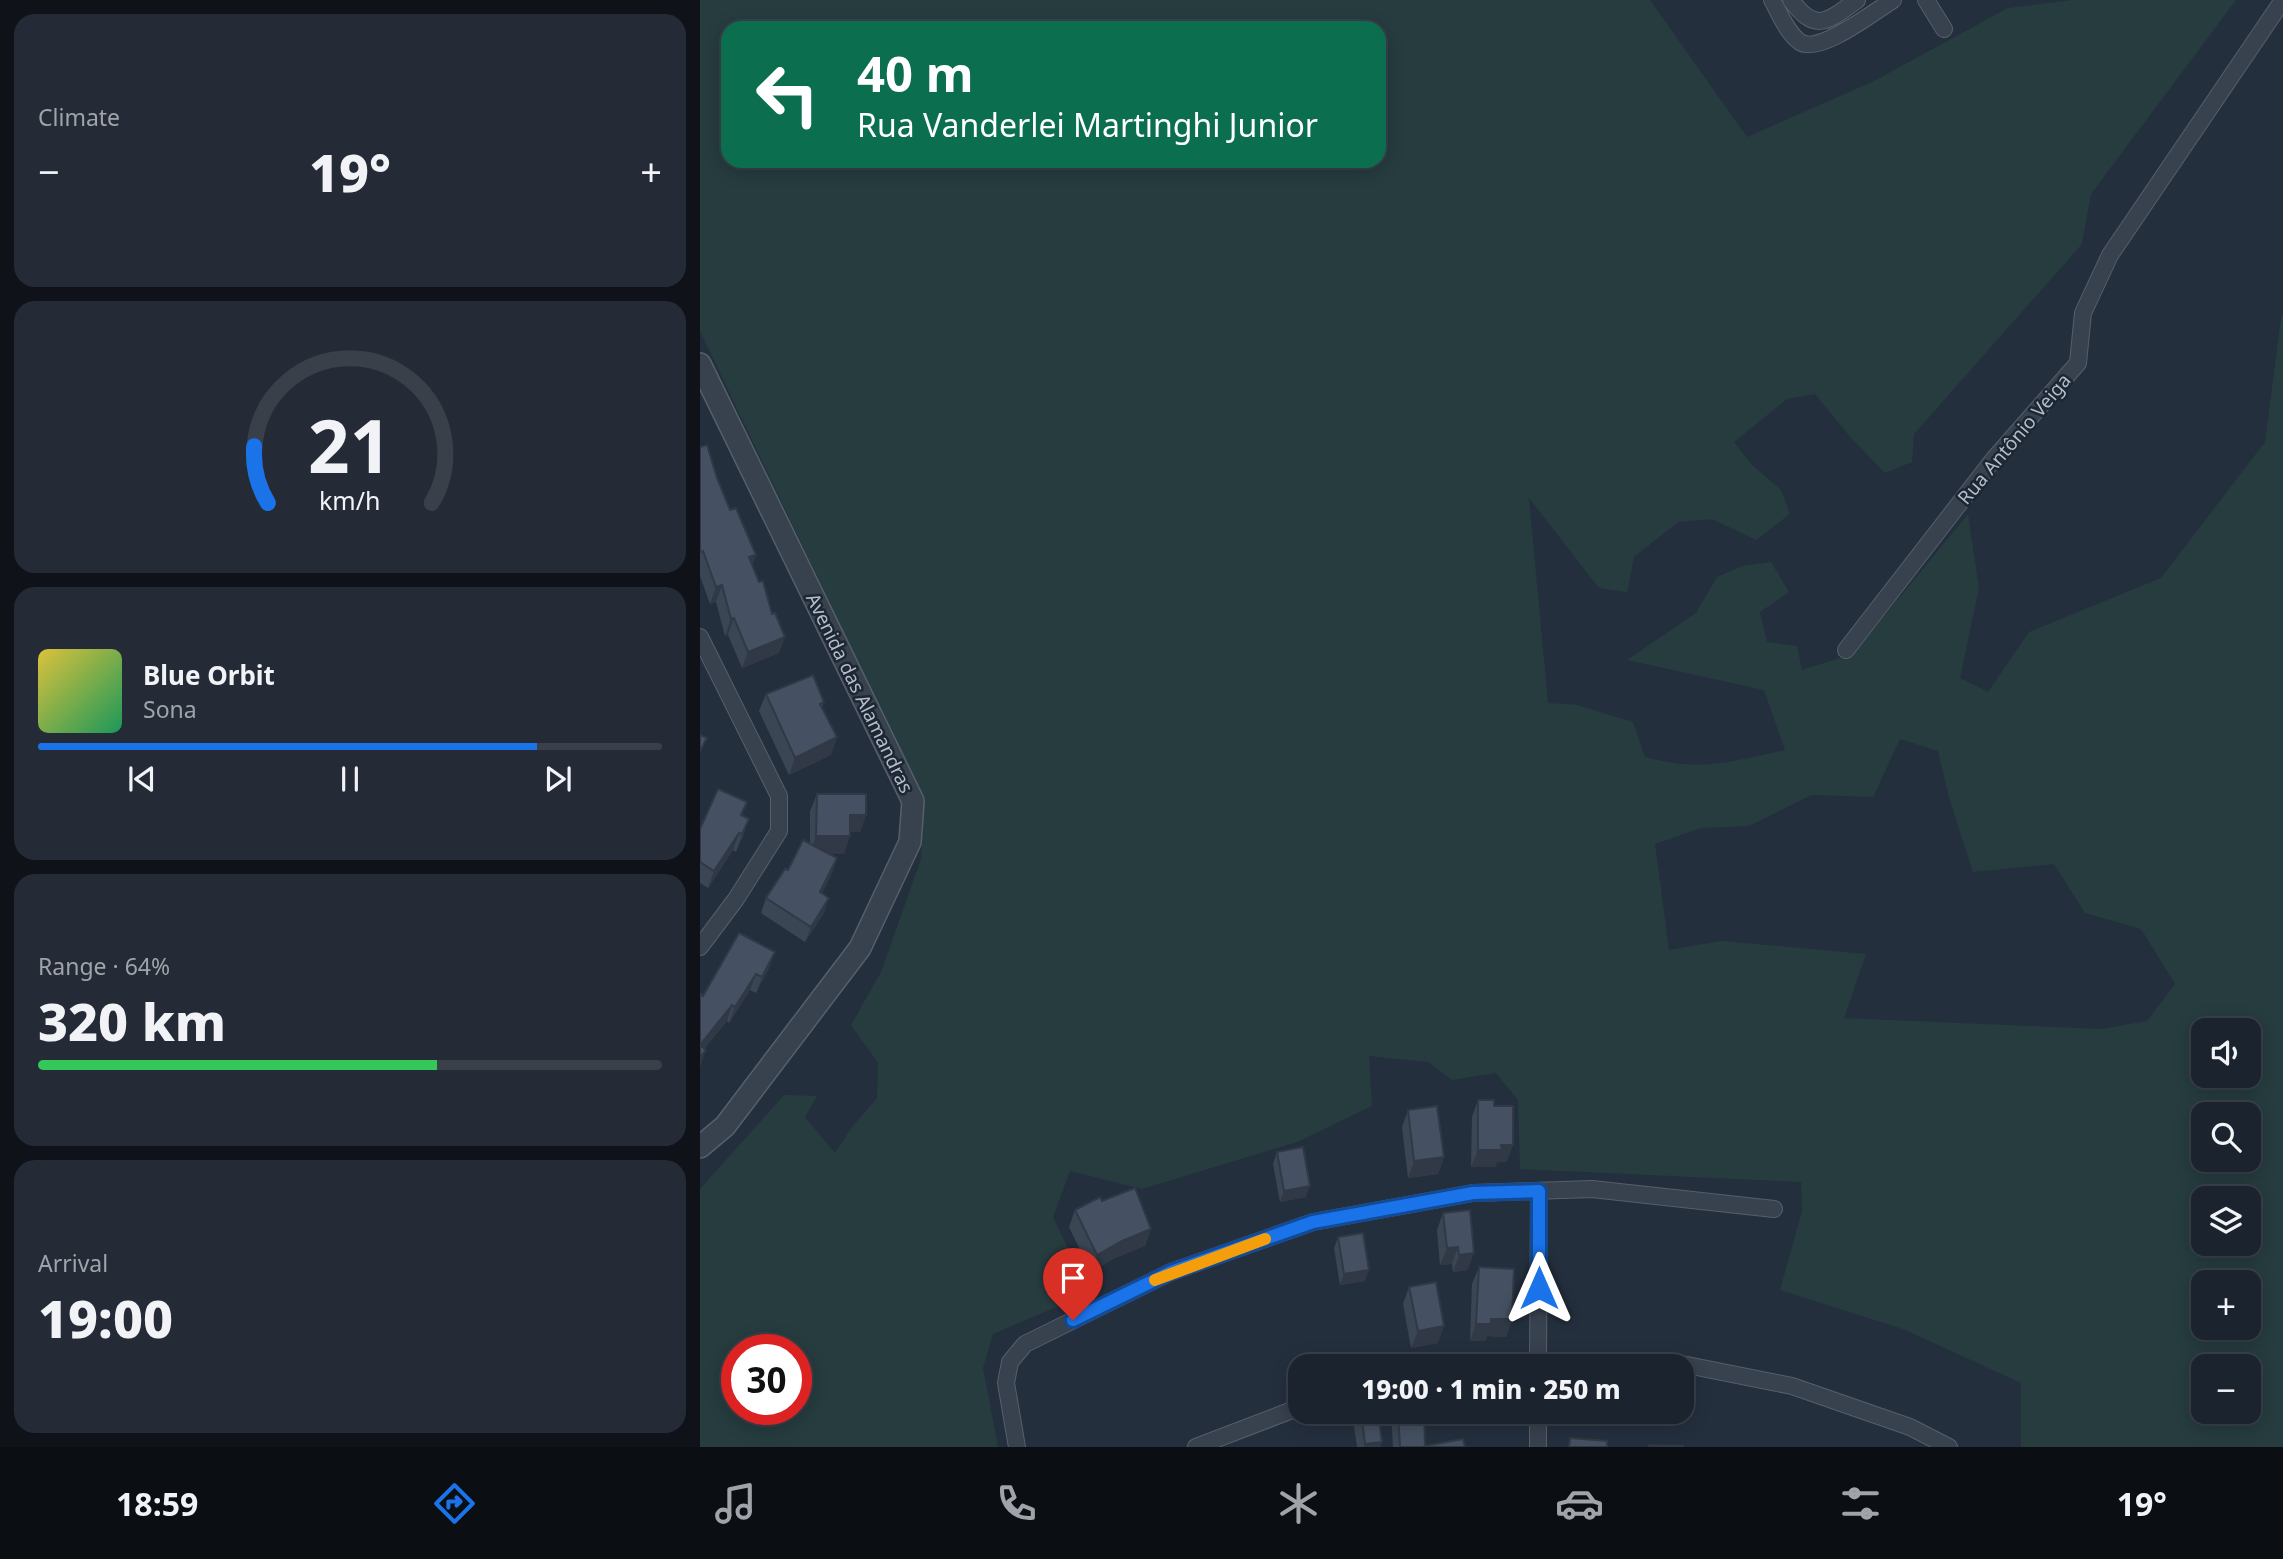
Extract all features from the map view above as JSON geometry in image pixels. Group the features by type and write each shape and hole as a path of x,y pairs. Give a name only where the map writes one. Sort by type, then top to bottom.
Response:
{"street":[{"path":"1772,0 1794,36 1809,45 1831,39 1893,0"},
{"path":"1791,0 1804,16 1820,22 1857,0"},
{"path":"1926,0 1944,29"},
{"name":"Rua Antônio Veiga","path":"1846,650 1993,460 2078,363 2082,313 2110,255 2283,0"},
{"name":"Avenida das Alamandras","path":"700,364 913,801 910,842 860,948 725,1126 700,1147"},
{"path":"700,638 779,796 779,831 736,899 700,947"},
{"path":"1017,1447 1006,1383 1010,1362 1025,1344 1171,1272 1313,1222 1473,1193 1592,1189 1774,1209"},
{"path":"1538,1354 1539,1191"},
{"path":"1694,1366 1792,1386 1910,1427 1949,1447"},
{"path":"1196,1447 1288,1412"},
{"path":"1538,1424 1538,1447"}],"green space":[{"path":"700,0 1650,0 1747,137 1872,82 2008,8 2072,0 2236,0 2091,194 2082,244 1914,434 1912,462 1885,473 1852,439 1815,394 1787,399 1734,442 1752,465 1781,490 1790,514 1756,540 1712,519 1678,522 1634,557 1627,592 1599,588 1529,498 1548,703 1577,705 1633,722 1645,757 1665,761 1715,764 1785,750 1764,690 1627,660 1696,613 1717,577 1743,566 1771,562 1789,592 1760,612 1767,642 1797,646 1802,670 1853,654 1968,514 1979,588 1960,678 1988,692 2029,632 2161,578 2265,442 2283,314 2283,1447 2021,1447 2021,1383 1903,1329 1780,1290 1802,1211 1801,1182 1520,1169 1518,1100 1496,1073 1452,1080 1428,1062 1369,1056 1372,1106 1297,1142 1142,1189 1070,1171 1053,1217 1089,1293 993,1334 983,1368 998,1447 700,1447 700,1189 784,1095 817,1096 805,1117 835,1153 852,1127 877,1098 878,1063 851,1025 881,972 921,859 924,801 700,331","holes":["1900,739 1938,751 1949,798 1973,872 2054,864 2085,913 2141,929 2175,984 2147,1021 2101,1029 1844,1018 1866,954 1721,941 1669,950 1655,844 1701,828 1749,826 1811,795 1873,797"]}],"building":[{"path":"707,445 730,510 736,508 756,555 749,557 759,582 763,581 772,614 775,613 785,637 748,652 734,618 731,619 722,585 716,587 703,551 700,552 700,447"},
{"path":"813,675 824,702 820,704 837,737 795,758 766,694"},
{"path":"700,735 707,738 700,751"},
{"path":"718,789 747,802 741,815 749,819 742,834 739,833 714,871 700,862 700,829"},
{"path":"817,794 866,794 866,815 850,815 850,836 816,836"},
{"path":"803,840 837,858 820,892 829,898 811,927 766,898 785,869 788,870"},
{"path":"739,933 775,952 762,977 756,974 735,1007 732,1005 700,1045 700,993 703,996"},
{"path":"700,1045 706,1050 700,1057"},
{"path":"1478,1100 1494,1100 1494,1106 1513,1106 1513,1145 1501,1145 1502,1150 1478,1150"},
{"path":"1437,1106 1444,1157 1414,1161 1408,1110"},
{"path":"1303,1147 1310,1186 1284,1191 1277,1152"},
{"path":"1135,1188 1151,1229 1097,1255 1075,1210 1100,1197 1102,1201"},
{"path":"1470,1210 1474,1253 1459,1255 1458,1247 1447,1248 1443,1213"},
{"path":"1363,1233 1369,1270 1344,1274 1338,1237"},
{"path":"1479,1267 1514,1269 1512,1319 1491,1319 1491,1324 1476,1324"},
{"path":"1436,1282 1444,1326 1418,1331 1409,1287"},
{"path":"1362,1424 1380,1424 1382,1442 1365,1444"},
{"path":"1399,1424 1424,1424 1425,1446 1463,1439 1465,1447 1400,1447"},
{"path":"1570,1438 1607,1441 1607,1447 1569,1447"},
{"path":"1683,1446 1683,1447 1649,1447"}],"slow traffic":[{"path":"1155,1280 1265,1239"}],"route":[{"path":"1073,1320 1171,1272 1313,1222 1473,1193 1539,1191 1539,1288"}]}
